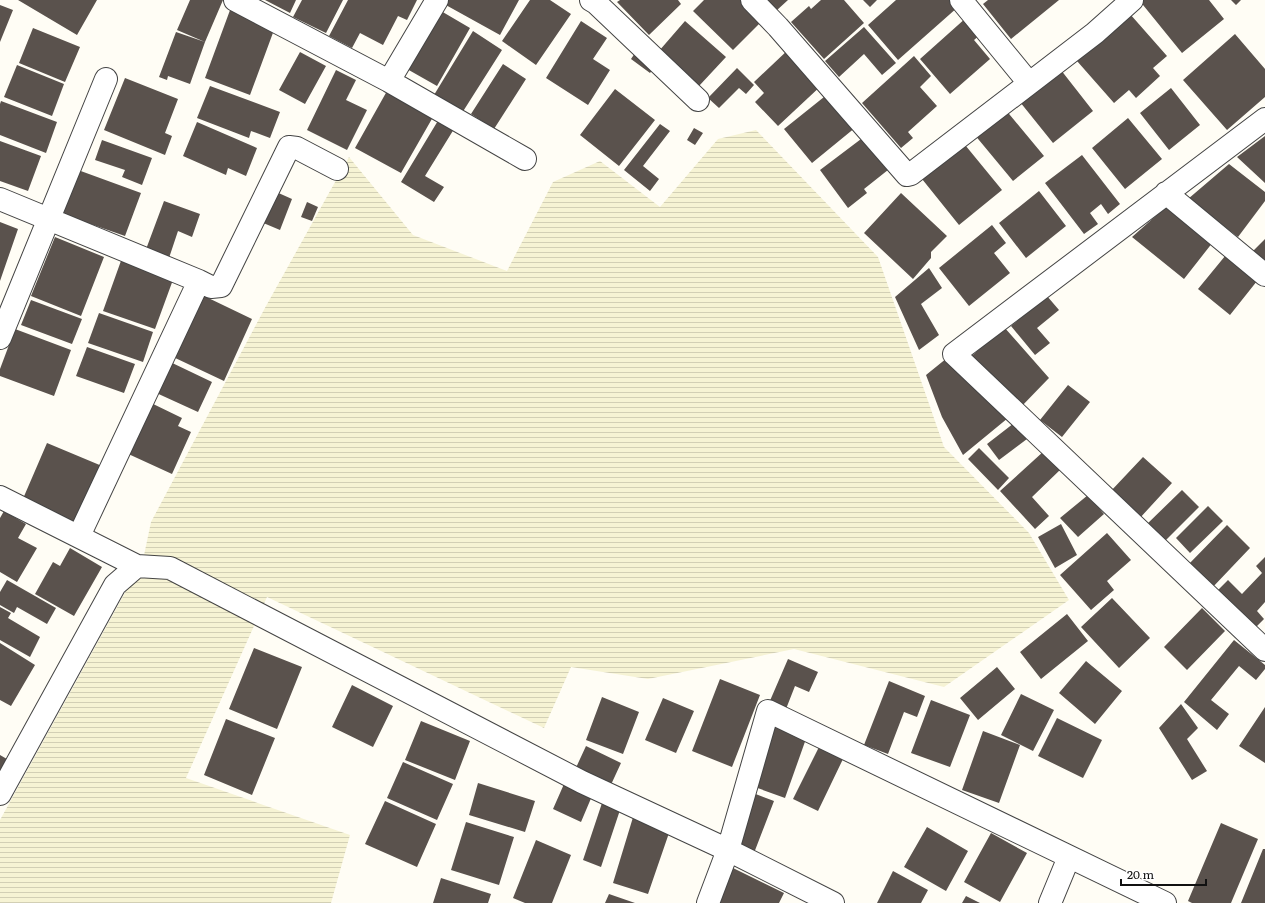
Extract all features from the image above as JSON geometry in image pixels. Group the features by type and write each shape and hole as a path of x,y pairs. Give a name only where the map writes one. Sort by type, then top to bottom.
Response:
{"street":[{"path":"235,0 389,81 525,160"},
{"path":"389,81 437,0"},
{"path":"591,0 596,3 698,100"},
{"path":"752,0 778,27 907,175 911,174 1095,33 1132,0"},
{"path":"961,0 1029,83"},
{"path":"0,338 50,219 106,79"},
{"path":"1265,119 954,354 1265,650"},
{"path":"0,199 211,287 221,286 288,147 297,148 337,169"},
{"path":"1166,193 1265,275"},
{"path":"79,536 199,281"},
{"path":"0,497 137,566 170,568 582,782 728,850 833,903"},
{"path":"0,794 115,585 137,566"},
{"path":"708,903 728,850 768,711 1165,903"},
{"path":"1050,903 1068,857"}],"shaded area":[{"path":"756,130 878,257 944,447 1029,533 1069,600 944,687 794,649 648,679 571,667 544,728 267,597 186,778 350,835 331,903 0,903 0,820 143,560 151,522 266,306 349,157 413,235 507,271 553,182 600,161 660,207 718,139"}],"building":[{"path":"18,0 97,0 77,35"},
{"path":"190,0 223,0 205,42 177,30"},
{"path":"265,0 296,0 290,13"},
{"path":"302,0 343,0 326,33 293,17"},
{"path":"348,0 417,0 407,20 398,16 383,45 360,33 352,48 329,36"},
{"path":"446,0 519,0 500,35 444,4"},
{"path":"530,0 550,0 571,14 536,65 502,41"},
{"path":"620,0 678,0 681,4 649,35 617,2"},
{"path":"704,0 743,0 763,20 733,50 693,11"},
{"path":"765,0 788,0 776,11"},
{"path":"821,0 844,0 864,23 824,59 791,22 809,6 811,9"},
{"path":"863,0 877,0 870,7"},
{"path":"896,0 952,0 958,7 898,60 868,25"},
{"path":"988,0 1059,0 1011,39 983,4"},
{"path":"1139,0 1209,0 1224,19 1182,53"},
{"path":"1231,0 1241,0 1236,5"},
{"path":"233,2 274,30 250,95 205,78"},
{"path":"0,5 13,10 0,42"},
{"path":"441,11 470,28 437,86 407,69"},
{"path":"1130,14 1167,56 1153,68 1160,76 1136,98 1129,90 1114,103 1077,61"},
{"path":"967,17 981,34 974,40 990,59 950,94 920,59"},
{"path":"581,21 607,38 593,59 610,70 588,105 546,78"},
{"path":"685,21 726,57 699,86 659,51"},
{"path":"864,27 896,63 882,75 864,54 839,77 825,61"},
{"path":"33,28 80,47 65,82 19,63"},
{"path":"473,31 502,50 462,113 434,95"},
{"path":"176,32 205,42 190,84 168,76 167,80 159,77"},
{"path":"1235,34 1265,69 1265,97 1227,130 1183,80"},
{"path":"790,48 823,84 778,126 755,102 764,93 754,82"},
{"path":"637,50 656,65 650,73 631,59"},
{"path":"300,52 326,66 305,104 279,90"},
{"path":"914,56 931,76 920,87 937,106 908,132 913,138 901,148 862,103"},
{"path":"503,64 526,79 494,129 471,114"},
{"path":"17,65 64,84 52,116 4,97"},
{"path":"1057,65 1093,111 1053,143 1016,97"},
{"path":"737,68 754,85 746,94 739,88 719,108 708,98"},
{"path":"336,70 356,80 346,100 367,110 347,150 307,130"},
{"path":"125,78 178,99 165,133 172,136 165,155 104,130"},
{"path":"210,86 280,112 270,138 251,131 249,138 197,118"},
{"path":"1171,88 1200,125 1169,150 1140,113"},
{"path":"615,89 655,120 619,166 580,135"},
{"path":"387,91 433,117 401,173 355,148"},
{"path":"829,93 856,127 812,163 784,129"},
{"path":"1,101 57,122 46,153 0,135"},
{"path":"1005,109 1044,156 1013,181 974,134"},
{"path":"1128,118 1162,159 1125,189 1092,148"},
{"path":"439,119 454,129 425,176 444,187 434,202 401,182"},
{"path":"197,122 257,148 246,176 228,168 226,175 183,156"},
{"path":"660,124 670,131 643,166 659,179 650,191 624,170"},
{"path":"694,128 703,133 695,145 687,140"},
{"path":"869,133 893,166 864,189 867,193 848,208 820,170"},
{"path":"1265,136 1265,183 1237,157"},
{"path":"102,140 152,158 142,185 122,177 125,170 95,160"},
{"path":"961,140 1002,190 959,225 918,174"},
{"path":"0,141 41,156 28,191 0,181"},
{"path":"1082,155 1120,204 1108,214 1101,204 1090,213 1098,224 1084,234 1045,183"},
{"path":"1229,164 1265,192 1265,201 1238,237 1188,199"},
{"path":"78,170 141,193 125,236 62,214"},
{"path":"274,191 292,199 280,230 261,222"},
{"path":"1039,191 1066,226 1026,258 999,223"},
{"path":"901,193 947,236 931,252 931,258 913,279 864,233"},
{"path":"164,201 200,214 192,237 178,231 168,261 145,252"},
{"path":"307,202 318,207 312,221 301,217"},
{"path":"1167,206 1213,242 1184,279 1132,237"},
{"path":"0,222 18,229 0,281"},
{"path":"992,225 1006,243 994,253 1010,273 969,306 939,268"},
{"path":"55,237 104,257 81,316 31,296"},
{"path":"1265,239 1265,263 1253,251"},
{"path":"1230,250 1261,276 1230,315 1198,289"},
{"path":"122,258 174,277 155,329 103,311"},
{"path":"929,268 942,288 921,304 939,335 919,350 895,297"},
{"path":"200,294 252,319 224,381 171,356"},
{"path":"1047,296 1059,310 1037,328 1050,343 1035,355 1011,326"},
{"path":"31,300 82,319 72,344 21,325"},
{"path":"99,313 153,332 143,362 88,343"},
{"path":"1004,327 1049,378 1018,410 966,361"},
{"path":"15,329 71,350 54,396 0,376 0,369"},
{"path":"87,347 135,364 124,393 76,376"},
{"path":"947,358 1008,418 963,455 942,417 926,375"},
{"path":"166,360 212,382 198,412 152,391"},
{"path":"1068,385 1090,402 1062,437 1040,420"},
{"path":"147,401 182,418 178,426 191,432 172,474 124,452"},
{"path":"1018,420 1031,436 999,460 987,444"},
{"path":"47,443 102,466 78,525 22,501"},
{"path":"979,448 1009,478 998,490 968,459"},
{"path":"1044,451 1061,469 1032,497 1049,516 1035,529 1000,491"},
{"path":"1143,457 1172,483 1139,519 1110,492"},
{"path":"1182,490 1199,507 1162,544 1145,526"},
{"path":"1088,495 1104,514 1078,537 1060,518"},
{"path":"1208,506 1223,521 1190,553 1176,538"},
{"path":"4,511 26,524 18,538 37,548 17,582 0,572 0,518"},
{"path":"1061,524 1077,555 1055,568 1038,537"},
{"path":"1227,525 1250,548 1211,589 1187,566"},
{"path":"1107,533 1131,560 1107,581 1114,590 1091,610 1060,575"},
{"path":"70,548 102,567 74,616 35,594 53,562 60,566"},
{"path":"1265,557 1265,602 1257,611 1264,619 1254,629 1216,592 1228,580 1242,594 1262,573 1256,566"},
{"path":"7,580 56,608 47,624 17,607 14,613 0,605 0,592"},
{"path":"1112,598 1150,638 1119,668 1081,627"},
{"path":"0,607 11,613 8,618 40,637 30,657 0,640"},
{"path":"1202,608 1225,631 1187,670 1164,647"},
{"path":"1067,614 1088,641 1041,679 1020,652"},
{"path":"1234,640 1265,665 1265,669 1256,680 1239,666 1211,700 1229,714 1217,730 1184,702"},
{"path":"0,643 35,665 11,706 0,700"},
{"path":"254,648 302,667 277,729 229,709"},
{"path":"788,659 818,672 809,692 795,686 786,709 769,703"},
{"path":"1086,661 1122,691 1095,724 1059,693"},
{"path":"997,667 1015,689 978,720 960,698"},
{"path":"720,679 760,695 732,767 692,751"},
{"path":"889,681 925,696 917,717 904,712 888,754 864,745"},
{"path":"352,685 393,706 373,747 332,727"},
{"path":"1021,694 1054,710 1033,751 1001,735"},
{"path":"602,697 639,712 623,754 586,740"},
{"path":"663,698 694,711 676,753 645,740"},
{"path":"931,700 970,715 950,767 911,753"},
{"path":"1181,704 1198,728 1187,739 1207,771 1192,780 1159,728"},
{"path":"1265,707 1265,763 1239,746"},
{"path":"1057,718 1102,740 1083,778 1038,756"},
{"path":"226,719 275,738 252,795 204,775"},
{"path":"421,721 470,741 455,780 405,760"},
{"path":"775,724 807,736 785,798 752,786"},
{"path":"983,731 1020,745 999,803 962,790"},
{"path":"586,746 621,763 609,789 574,772"},
{"path":"819,747 843,759 818,811 793,799"},
{"path":"0,755 12,762 0,778"},
{"path":"403,762 453,784 437,820 387,798"},
{"path":"478,783 535,801 525,832 469,815"},
{"path":"564,784 592,796 581,822 553,809"},
{"path":"753,793 774,801 754,853 734,845"},
{"path":"603,800 621,807 601,867 583,860"},
{"path":"385,801 436,824 417,867 365,844"},
{"path":"634,814 669,833 648,894 613,883"},
{"path":"466,822 514,837 499,885 451,870"},
{"path":"1221,823 1258,839 1231,903 1192,903 1188,901"},
{"path":"927,827 968,851 946,891 904,867"},
{"path":"991,833 1027,853 1000,902 964,882"},
{"path":"536,840 571,855 552,903 525,903 513,898"},
{"path":"1263,849 1265,849 1265,903 1241,903"},
{"path":"733,868 784,893 779,903 717,903"},
{"path":"893,871 928,890 921,903 877,903"},
{"path":"441,878 491,894 488,903 433,903"},
{"path":"609,894 635,903 605,903"},
{"path":"966,896 980,903 962,903"}]}
